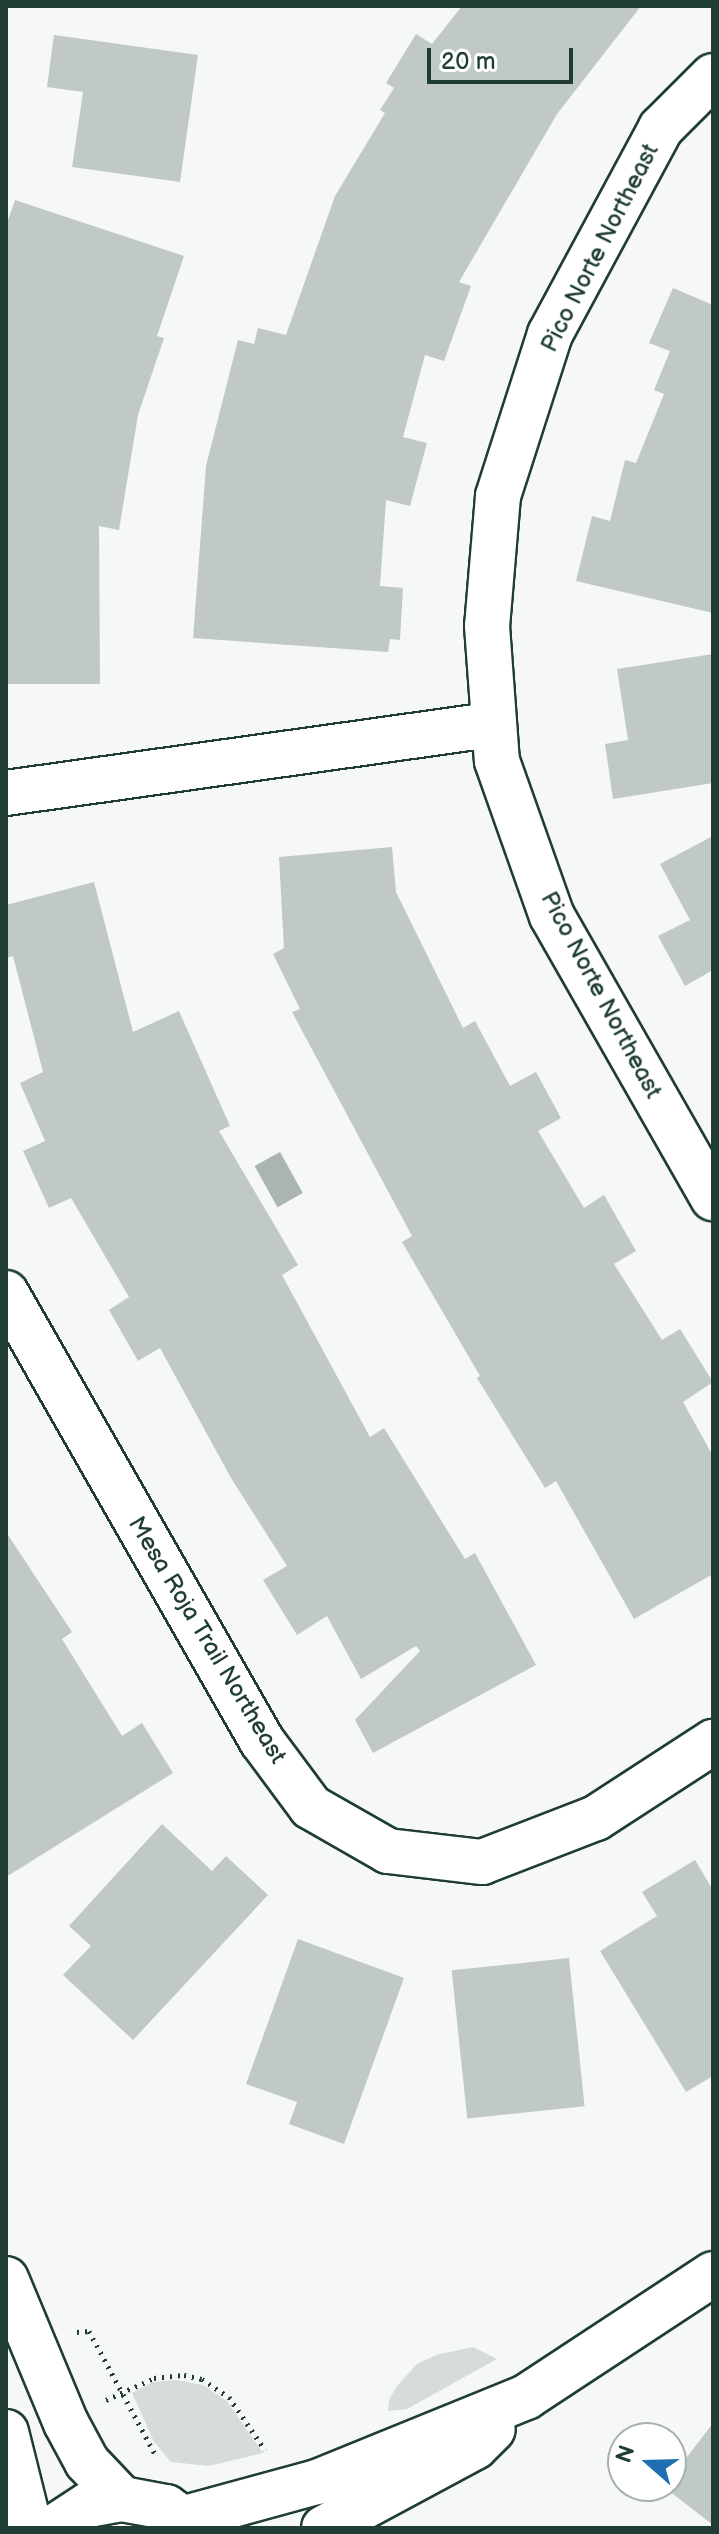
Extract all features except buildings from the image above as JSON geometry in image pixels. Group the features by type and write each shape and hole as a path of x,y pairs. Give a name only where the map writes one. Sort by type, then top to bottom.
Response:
{"street":[{"name":"Pico Norte Northeast","path":"713,76 661,128 550,334 498,496 487,626 497,761 552,916 713,1198"},
{"path":"6,793 492,725"},
{"name":"Mesa Roja Trail Northeast","path":"6,1293 262,1741 311,1807 388,1851 482,1862 596,1818 713,1742"},
{"path":"324,2528 475,2447 526,2397 713,2274"},
{"path":"6,2279 73,2436 87,2462 122,2499"},
{"path":"53,2528 88,2505 122,2499 166,2507 191,2523 317,2482 526,2397"},
{"path":"6,2432 30,2528"}],"path":[{"path":"89,2331 123,2390 153,2453 164,2465"},
{"path":"123,2390 170,2375 202,2379 229,2397 254,2428 270,2458"}],"shaded area":[{"path":"280,1152 303,1193 277,1207 255,1166"},
{"path":"473,2347 497,2359 407,2409 388,2411 389,2400 397,2386 417,2364 436,2355"},
{"path":"176,2380 203,2385 227,2401 263,2453 209,2466 171,2462 154,2442 132,2393 153,2382"}]}
